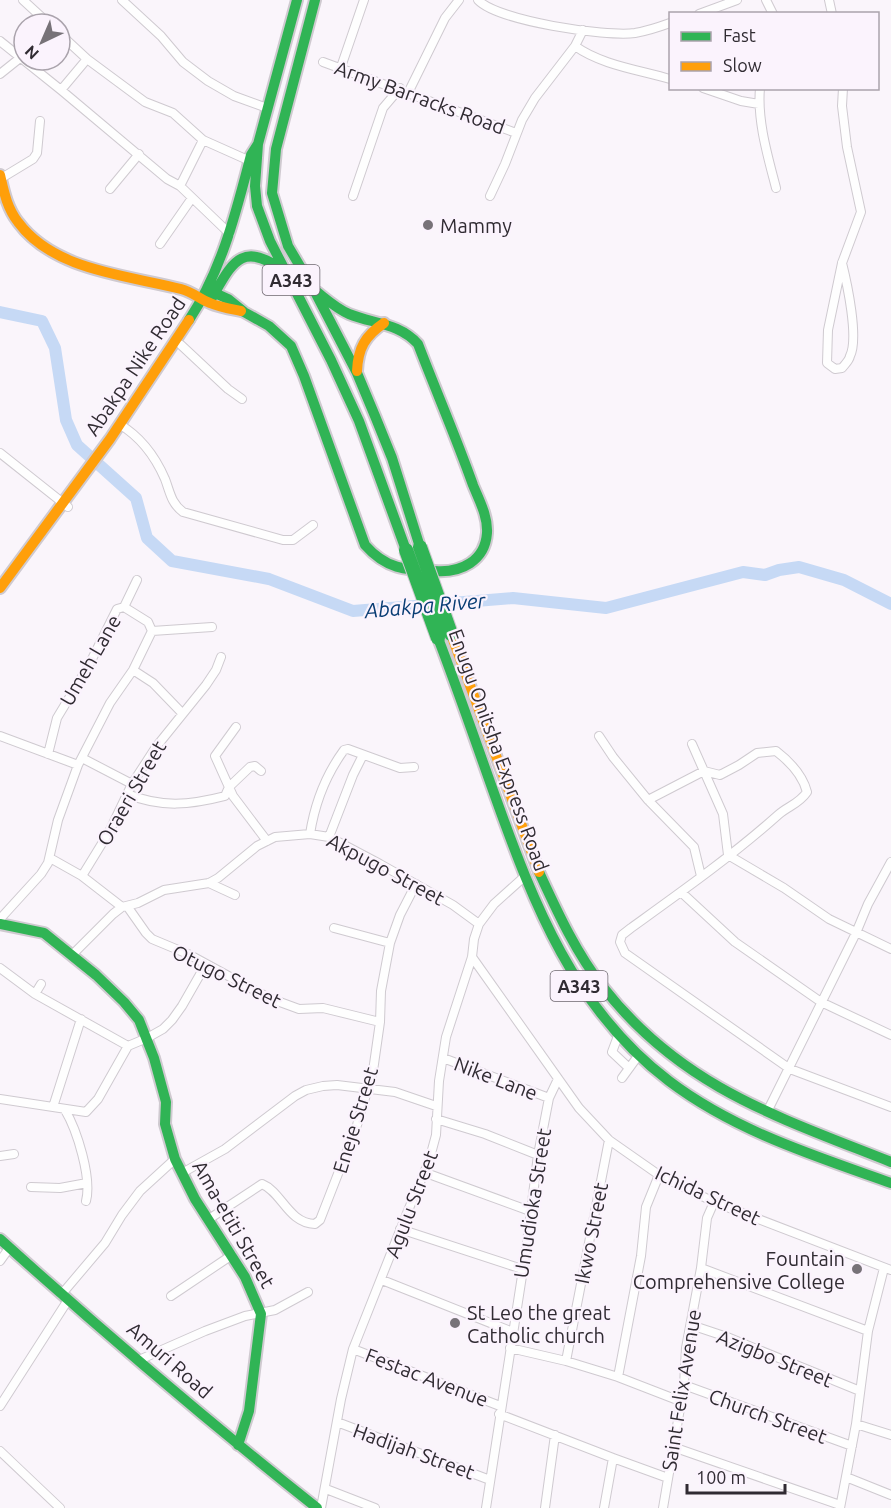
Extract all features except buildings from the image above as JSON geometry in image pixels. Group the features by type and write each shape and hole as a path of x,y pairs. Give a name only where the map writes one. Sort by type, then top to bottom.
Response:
{"main road":[{"name":"Enugu Onitsha Express Road","path":"297,0 258,144 255,186 257,206 270,241 332,360 359,421 405,550 445,636 546,890 563,924 590,970 636,1026 669,1055 709,1082 767,1112 891,1162"},
{"name":"Enugu Onitsha Express Road","path":"315,0 276,149 272,193 288,246 315,290 357,373 392,458 445,636 524,878 535,905 563,962 589,1001 638,1056 680,1089 726,1116 800,1150 891,1183"},
{"name":"Abakpa Nike Road","path":"0,588 84,480 181,345 208,295 230,234 250,161 258,144"},
{"path":"0,178 4,197 16,219 33,237 53,252 93,269 208,295 268,326 291,346 365,545 385,564 401,568 447,573 461,569 474,561 484,548 487,533 485,519 418,344 404,330 343,312 315,290"},
{"path":"208,295 230,267 252,253 266,257 287,273"},
{"name":"Abakpa Nike Road","path":"122,426 208,295"},
{"path":"357,373 358,348 368,333 384,323"},
{"name":"Abakpa Nike Road","path":"0,598 65,505"},
{"name":"Ama-etiti Street","path":"0,924 44,933 96,975 131,1009 139,1020 147,1038 166,1102 165,1124 175,1159 195,1199 245,1277 261,1314 249,1411 238,1444"},
{"name":"Amuri Road","path":"5,1243 65,1298 238,1444 319,1508"}],"street":[{"path":"23,0 36,12"},
{"path":"122,0 161,36 183,62 208,81 234,96 267,108"},
{"path":"340,67 364,0"},
{"path":"408,93 445,18 459,0"},
{"path":"478,0 494,11 509,16 541,24 583,30 634,33 669,23"},
{"path":"704,12 737,0"},
{"name":"Army Barracks Road","path":"490,196 516,133 535,98 575,46 583,30"},
{"path":"0,41 12,51"},
{"path":"72,45 145,102 173,113 202,140 250,161"},
{"path":"575,46 605,60 669,79"},
{"path":"61,90 87,58"},
{"name":"Army Barracks Road","path":"323,62 400,88 516,133"},
{"path":"0,74 12,64"},
{"path":"38,72 167,179 180,186 230,234"},
{"path":"353,196 383,108 400,88"},
{"path":"709,90 759,104"},
{"path":"760,90 759,104 776,188"},
{"path":"842,263 848,285 854,345 850,357 842,368 835,369 826,363 828,330 842,263 861,212 847,147 842,105 843,90"},
{"path":"0,178 33,159 37,153 40,121"},
{"path":"180,186 202,140"},
{"path":"110,189 139,154"},
{"path":"160,244 192,198"},
{"path":"181,345 242,399"},
{"path":"122,426 151,451 175,506 183,512 283,540 293,540 313,525"},
{"path":"0,453 65,505"},
{"path":"124,607 137,580"},
{"name":"Umeh Lane","path":"48,754 57,718 89,665 117,609 124,607 148,622 152,631 133,670 110,703 80,761 58,820 50,858"},
{"path":"152,631 212,627"},
{"name":"Oraeri Street","path":"82,876 109,832 132,784 182,712 206,685 222,657"},
{"path":"133,670 153,683 182,712"},
{"path":"236,728 215,756 228,790 267,841"},
{"path":"0,736 28,748 80,761 132,784"},
{"path":"599,736 648,800 694,847 701,876"},
{"path":"692,744 723,814 728,855"},
{"path":"310,834 316,801 327,777 342,753 348,749 400,768 414,767"},
{"path":"648,800 704,771 720,775 757,753 776,751 794,767 806,787 807,792 801,800 622,935 620,942 625,953 790,1069 891,1107"},
{"path":"328,837 363,754"},
{"path":"127,794 147,802 187,804 225,796 250,767 255,766 261,771"},
{"name":"Akpugo Street","path":"72,955 112,914 124,907 164,890 209,883 257,846 275,837 310,834 328,837 453,905 479,924"},
{"path":"728,855 784,888 829,919 891,949"},
{"path":"0,919 41,874 50,858"},
{"name":"Otugo Street","path":"50,858 82,876 124,907 152,939 286,1005 299,1009 323,1008 380,1022"},
{"path":"767,1112 790,1069 868,904 891,862"},
{"name":"Agulu Street","path":"319,1508 326,1489 337,1422 353,1349 372,1298 382,1280 400,1229 426,1173 435,1135 436,1106 446,1037 472,957 474,939 479,924 494,904 524,878"},
{"path":"209,883 235,895"},
{"name":"Eneje Street","path":"209,1219 262,1184 269,1188 286,1210 308,1224 315,1224 320,1220 357,1125 368,1090 373,1071 380,1022 381,990 390,943 400,915 416,884"},
{"path":"681,892 735,942 821,1002 891,1035"},
{"path":"334,928 390,943"},
{"name":"Ichida Street","path":"472,957 579,1108 609,1140 659,1175 714,1202 888,1269"},
{"path":"0,1099 86,1112 98,1099 128,1046 163,1029 172,1020 206,964"},
{"path":"0,968 35,994 128,1046"},
{"path":"35,994 41,984"},
{"path":"53,1107 81,1019"},
{"path":"618,1036 612,1052 629,1068"},
{"path":"622,1078 638,1056"},
{"name":"Nike Lane","path":"443,1058 549,1098"},
{"name":"Umudioka Street","path":"486,1508 538,1155 549,1098 558,1079"},
{"path":"182,1173 225,1149 286,1102 306,1090 337,1085 395,1092 436,1106"},
{"path":"65,1110 78,1143 87,1183 86,1201"},
{"path":"436,1119 485,1134 538,1155"},
{"name":"Ikwo Street","path":"566,1361 609,1140"},
{"path":"0,1156 14,1154"},
{"path":"0,1406 65,1298 105,1243 122,1215 140,1191 175,1159"},
{"path":"426,1173 530,1211"},
{"path":"618,1377 641,1256 646,1207 659,1175"},
{"path":"31,1187 60,1188 87,1183"},
{"name":"Saint Felix Avenue","path":"663,1506 684,1385 686,1348 708,1218 714,1202"},
{"path":"400,1229 522,1269"},
{"path":"0,1261 5,1243"},
{"path":"171,1296 232,1255"},
{"path":"701,1268 868,1331"},
{"path":"673,1447 840,1506 856,1424 868,1331 888,1269"},
{"path":"382,1280 513,1332"},
{"path":"139,1360 245,1316 275,1310 308,1292"},
{"name":"Azigbo Street","path":"691,1325 727,1337 860,1391"},
{"path":"510,1348 566,1361 618,1377 680,1401"},
{"name":"Festac Avenue","path":"353,1349 555,1435 668,1478"},
{"name":"Church Street","path":"684,1385 852,1446"},
{"name":"Hadijah Street","path":"337,1422 490,1480"},
{"path":"856,1424 891,1436"},
{"path":"545,1508 555,1435"},
{"path":"0,1451 60,1508"},
{"path":"604,1508 613,1458"},
{"path":"846,1477 891,1495"},
{"path":"326,1489 375,1508"},
{"path":"663,1506 673,1508"}],"waterway":[{"name":"Abakpa River","path":"0,312 42,321 55,348 66,420 77,445 136,498 147,538 172,561 269,579 353,611 513,598 606,608 743,572 765,575 799,567 844,580 891,604"}],"traffic: fast":[{"path":"297,0 258,144 255,186 257,206 270,241 331,360 359,421 406,550"},
{"path":"315,0 276,149 272,193 288,246 314,290 357,373 375,416 392,458 420,547"},
{"path":"189,320 201,301 219,261 251,155 258,144"},
{"path":"210,301 231,267 239,260 257,257 284,271"},
{"path":"208,293 228,299 244,312 269,326 291,346 365,545 388,564 405,569 445,571 470,563 477,558 485,543 486,520 418,344 411,337 394,328 345,312 317,292"},
{"path":"420,547 451,634"},
{"path":"406,550 438,638"},
{"path":"438,638 510,837 542,915 582,988 607,1021 636,1053 694,1099 776,1141 891,1183"},
{"path":"539,872 568,931 593,974 633,1021 665,1050 734,1095 809,1130 891,1162"},
{"path":"0,924 44,933 96,975 139,1020 154,1058 166,1102 165,1124 175,1159 195,1199 245,1277 261,1314 249,1411 238,1445"},
{"path":"0,1239 157,1376 317,1508"}],"traffic: slow":[{"path":"0,175 6,200 14,217 33,238 51,251 93,269 181,289 203,300 241,311"},
{"path":"0,588 110,439 189,320"},
{"path":"357,371 364,343 384,323"},
{"path":"451,634 539,872"}],"place":[{"name":"Mammy","path":"428,225"},
{"name":"Fountain Comprehensive College","path":"857,1269"},
{"name":"St Leo the great Catholic church","path":"455,1323"}]}
